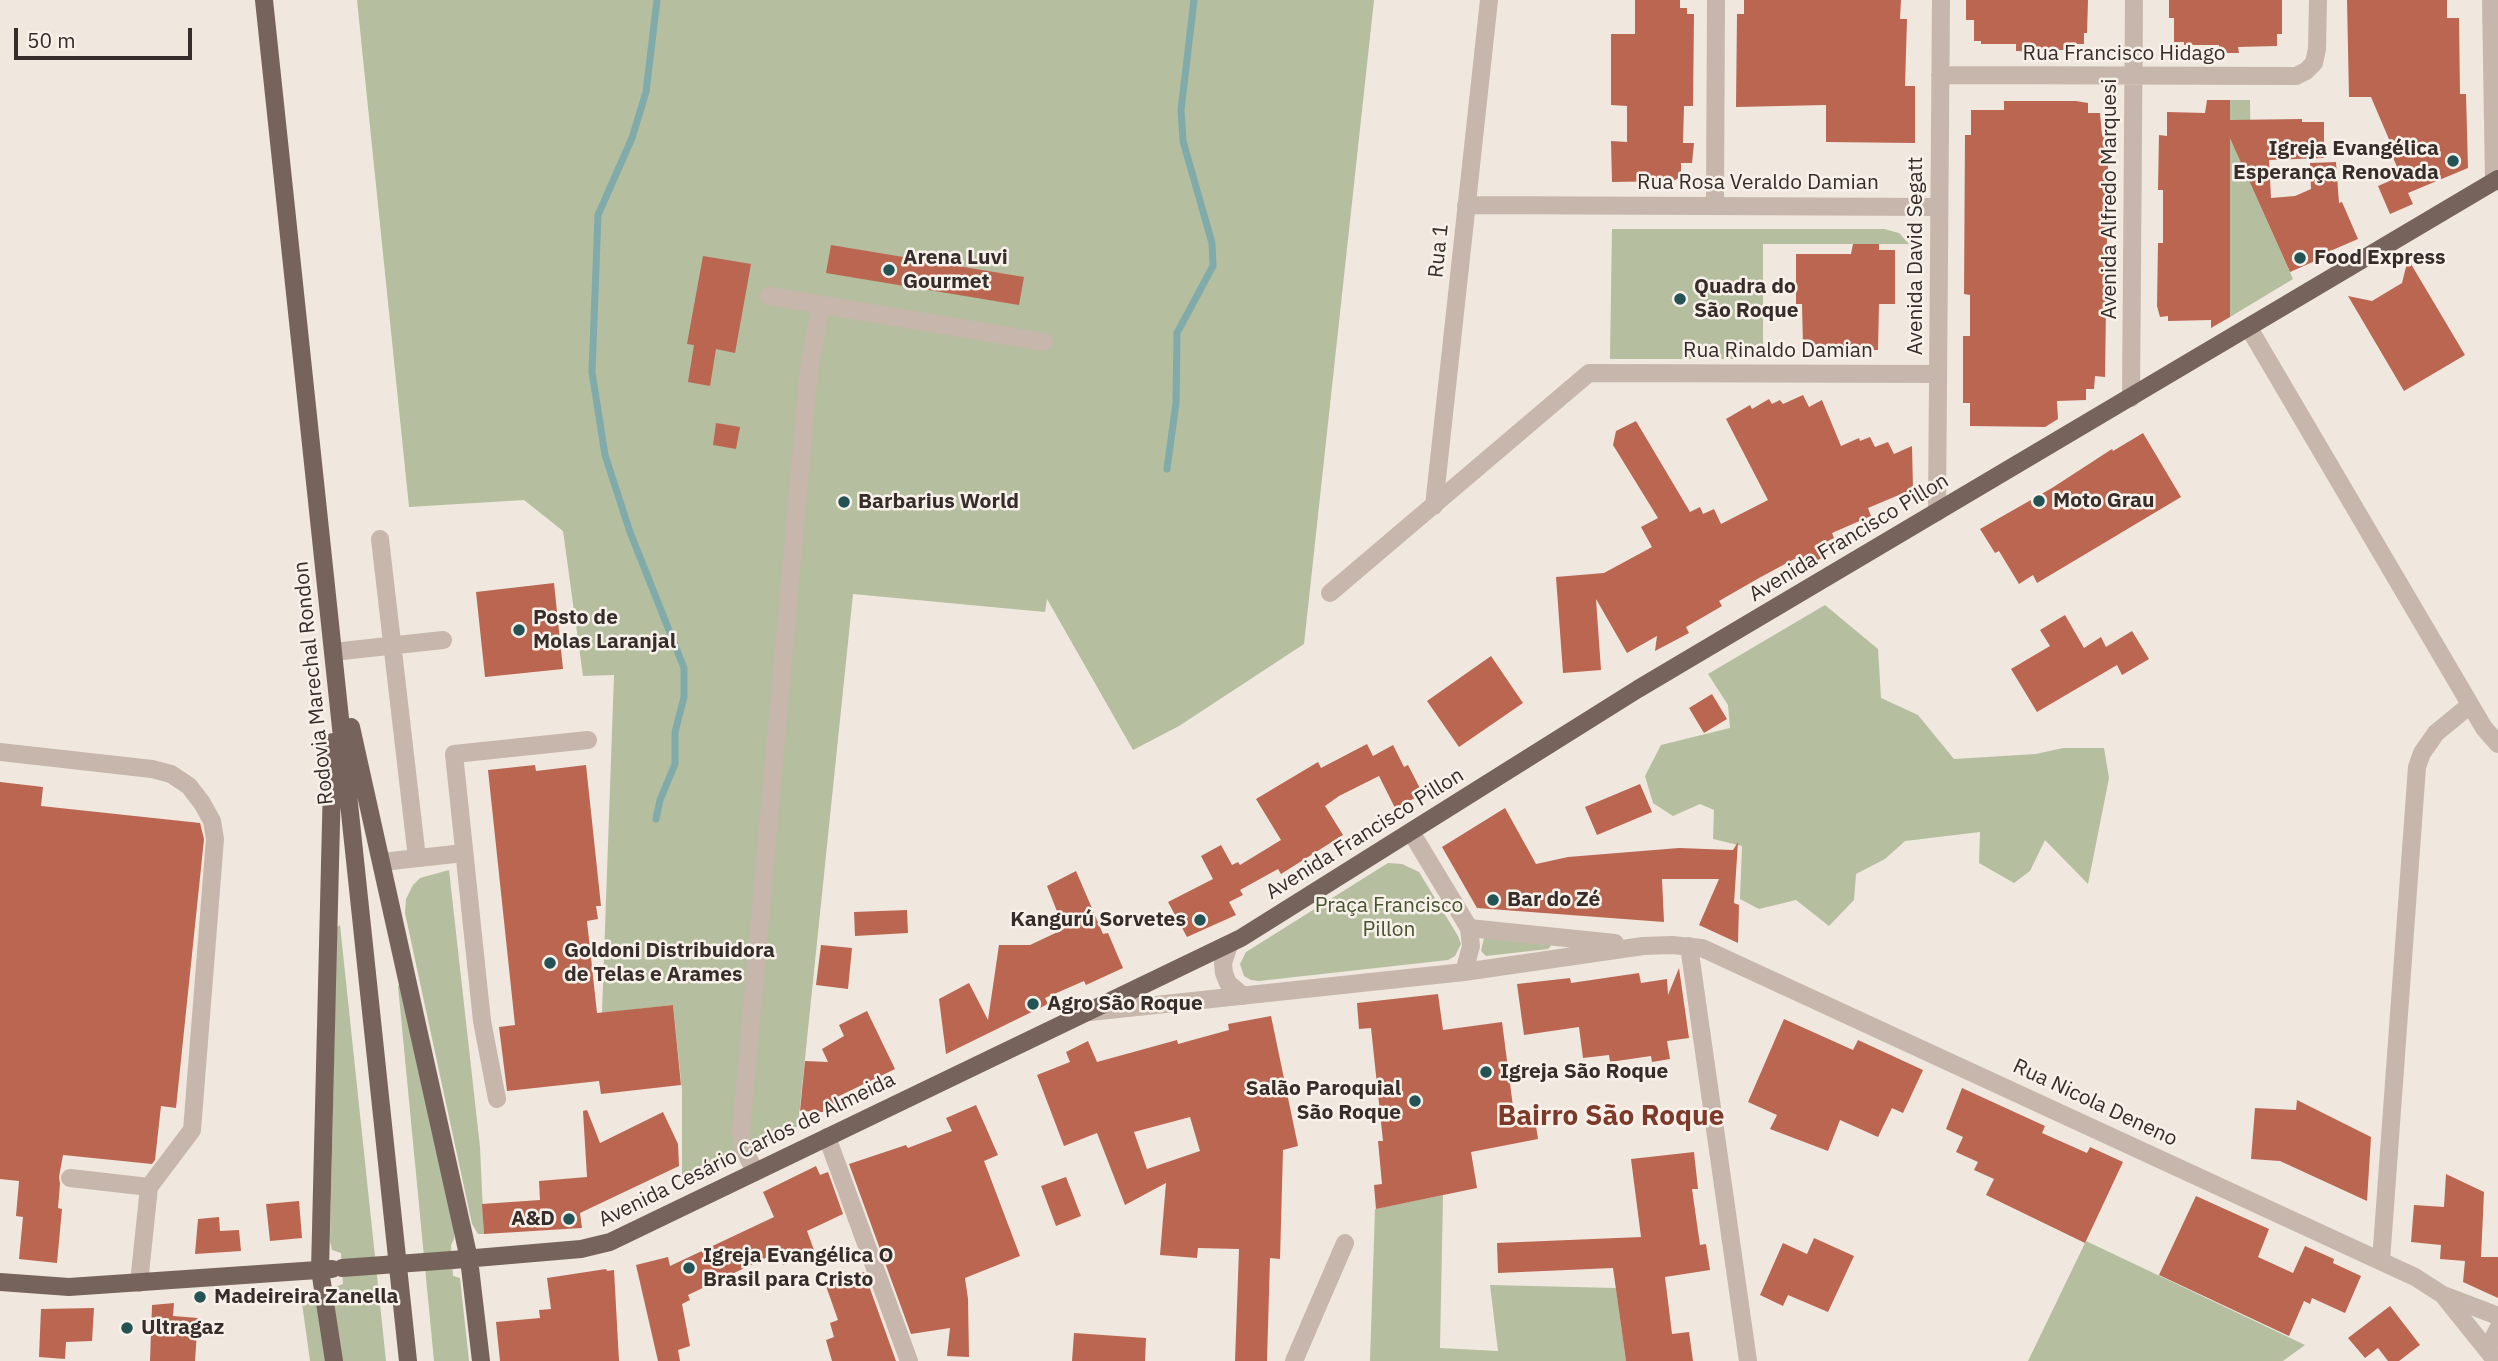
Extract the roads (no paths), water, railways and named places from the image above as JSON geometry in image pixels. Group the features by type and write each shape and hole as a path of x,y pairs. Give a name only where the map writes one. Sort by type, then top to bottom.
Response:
{"main road":[{"name":"Rodovia Marechal Rondon","path":"264,0 408,1361"},
{"name":"Avenida Francisco Pillon","path":"1229,945 1638,689 2496,180"},
{"path":"333,653 382,862 481,1361"},
{"path":"333,653 332,818 320,1270 334,1361"},
{"name":"Avenida Cesário Carlos de Almeida","path":"0,1282 69,1287 139,1283 461,1259 602,1245 1229,945"}],"street":[{"name":"Rua 1","path":"1434,506 1489,0"},
{"path":"1715,205 1716,0"},
{"name":"Avenida David Segatt","path":"1937,512 1941,0"},
{"name":"Avenida Alfredo Marquesi","path":"2131,398 2134,0"},
{"name":"Rua Francisco Hidago","path":"1940,75 2297,76 2314,63 2317,49 2318,0"},
{"path":"2491,0 2496,180"},
{"name":"Rua Rosa Veraldo Damian","path":"1466,205 1939,207"},
{"path":"769,296 1044,342"},
{"path":"755,1172 743,1147 741,1132 809,369 821,305"},
{"path":"2249,328 2470,705 2498,744"},
{"name":"Rua Rinaldo Damian","path":"1330,593 1589,373 1938,374"},
{"path":"380,540 417,858"},
{"path":"333,653 443,640"},
{"path":"2381,1261 2417,767 2421,753 2436,733 2470,705"},
{"path":"497,1099 482,1021 454,754 588,740"},
{"path":"0,752 152,769 171,774 188,786 212,821 215,839 192,1130 149,1187 139,1283"},
{"path":"1411,832 1469,928 1471,946 1464,972"},
{"path":"382,862 464,853"},
{"path":"1469,928 1643,946"},
{"path":"1229,945 1224,953 1224,973 1228,983 1243,996"},
{"path":"1086,1012 1464,972 1643,946"},
{"name":"Rua Nicola Deneno","path":"1643,946 1689,946 1729,958 2415,1277 2443,1295 2491,1355"},
{"path":"1689,946 1748,1361"},
{"path":"827,1137 909,1361"},
{"path":"70,1178 149,1187"},
{"path":"1294,1361 1345,1243"},
{"path":"2443,1295 2498,1316"},
{"path":"2491,1355 2498,1329"}],"waterway":[{"path":"656,819 660,800 675,764 675,732 684,697 684,668 630,532 605,455 592,372 598,215 632,138 646,92 657,0"},
{"path":"1167,469 1176,403 1177,333 1213,266 1212,243 1183,141 1181,110 1194,0"}],"place":[{"name":"Igreja Evangélica Esperança Renovada","path":"2453,161"},
{"name":"Food Express","path":"2300,258"},
{"name":"Arena Luvi Gourmet","path":"889,270"},
{"name":"Quadra do São Roque","path":"1680,299"},
{"name":"Moto Grau","path":"2039,501"},
{"name":"Barbarius World","path":"844,502"},
{"name":"Posto de Molas Laranjal","path":"519,630"},
{"name":"Bar do Zé","path":"1493,900"},
{"name":"Kangurú Sorvetes","path":"1200,920"},
{"name":"Goldoni Distribuidora de Telas e Arames","path":"550,963"},
{"name":"Agro São Roque","path":"1033,1004"},
{"name":"Igreja São Roque","path":"1486,1072"},
{"name":"Salão Paroquial São Roque","path":"1415,1101"},
{"name":"A&D","path":"569,1219"},
{"name":"Igreja Evangélica O Brasil para Cristo","path":"689,1268"},
{"name":"Madeireira Zanella","path":"200,1297"},
{"name":"Ultragaz","path":"127,1328"}],"district":[{"name":"Bairro São Roque","path":"1611,1117"}],"park label":[{"name":"Praça Francisco Pillon","path":"1389,918"}]}
